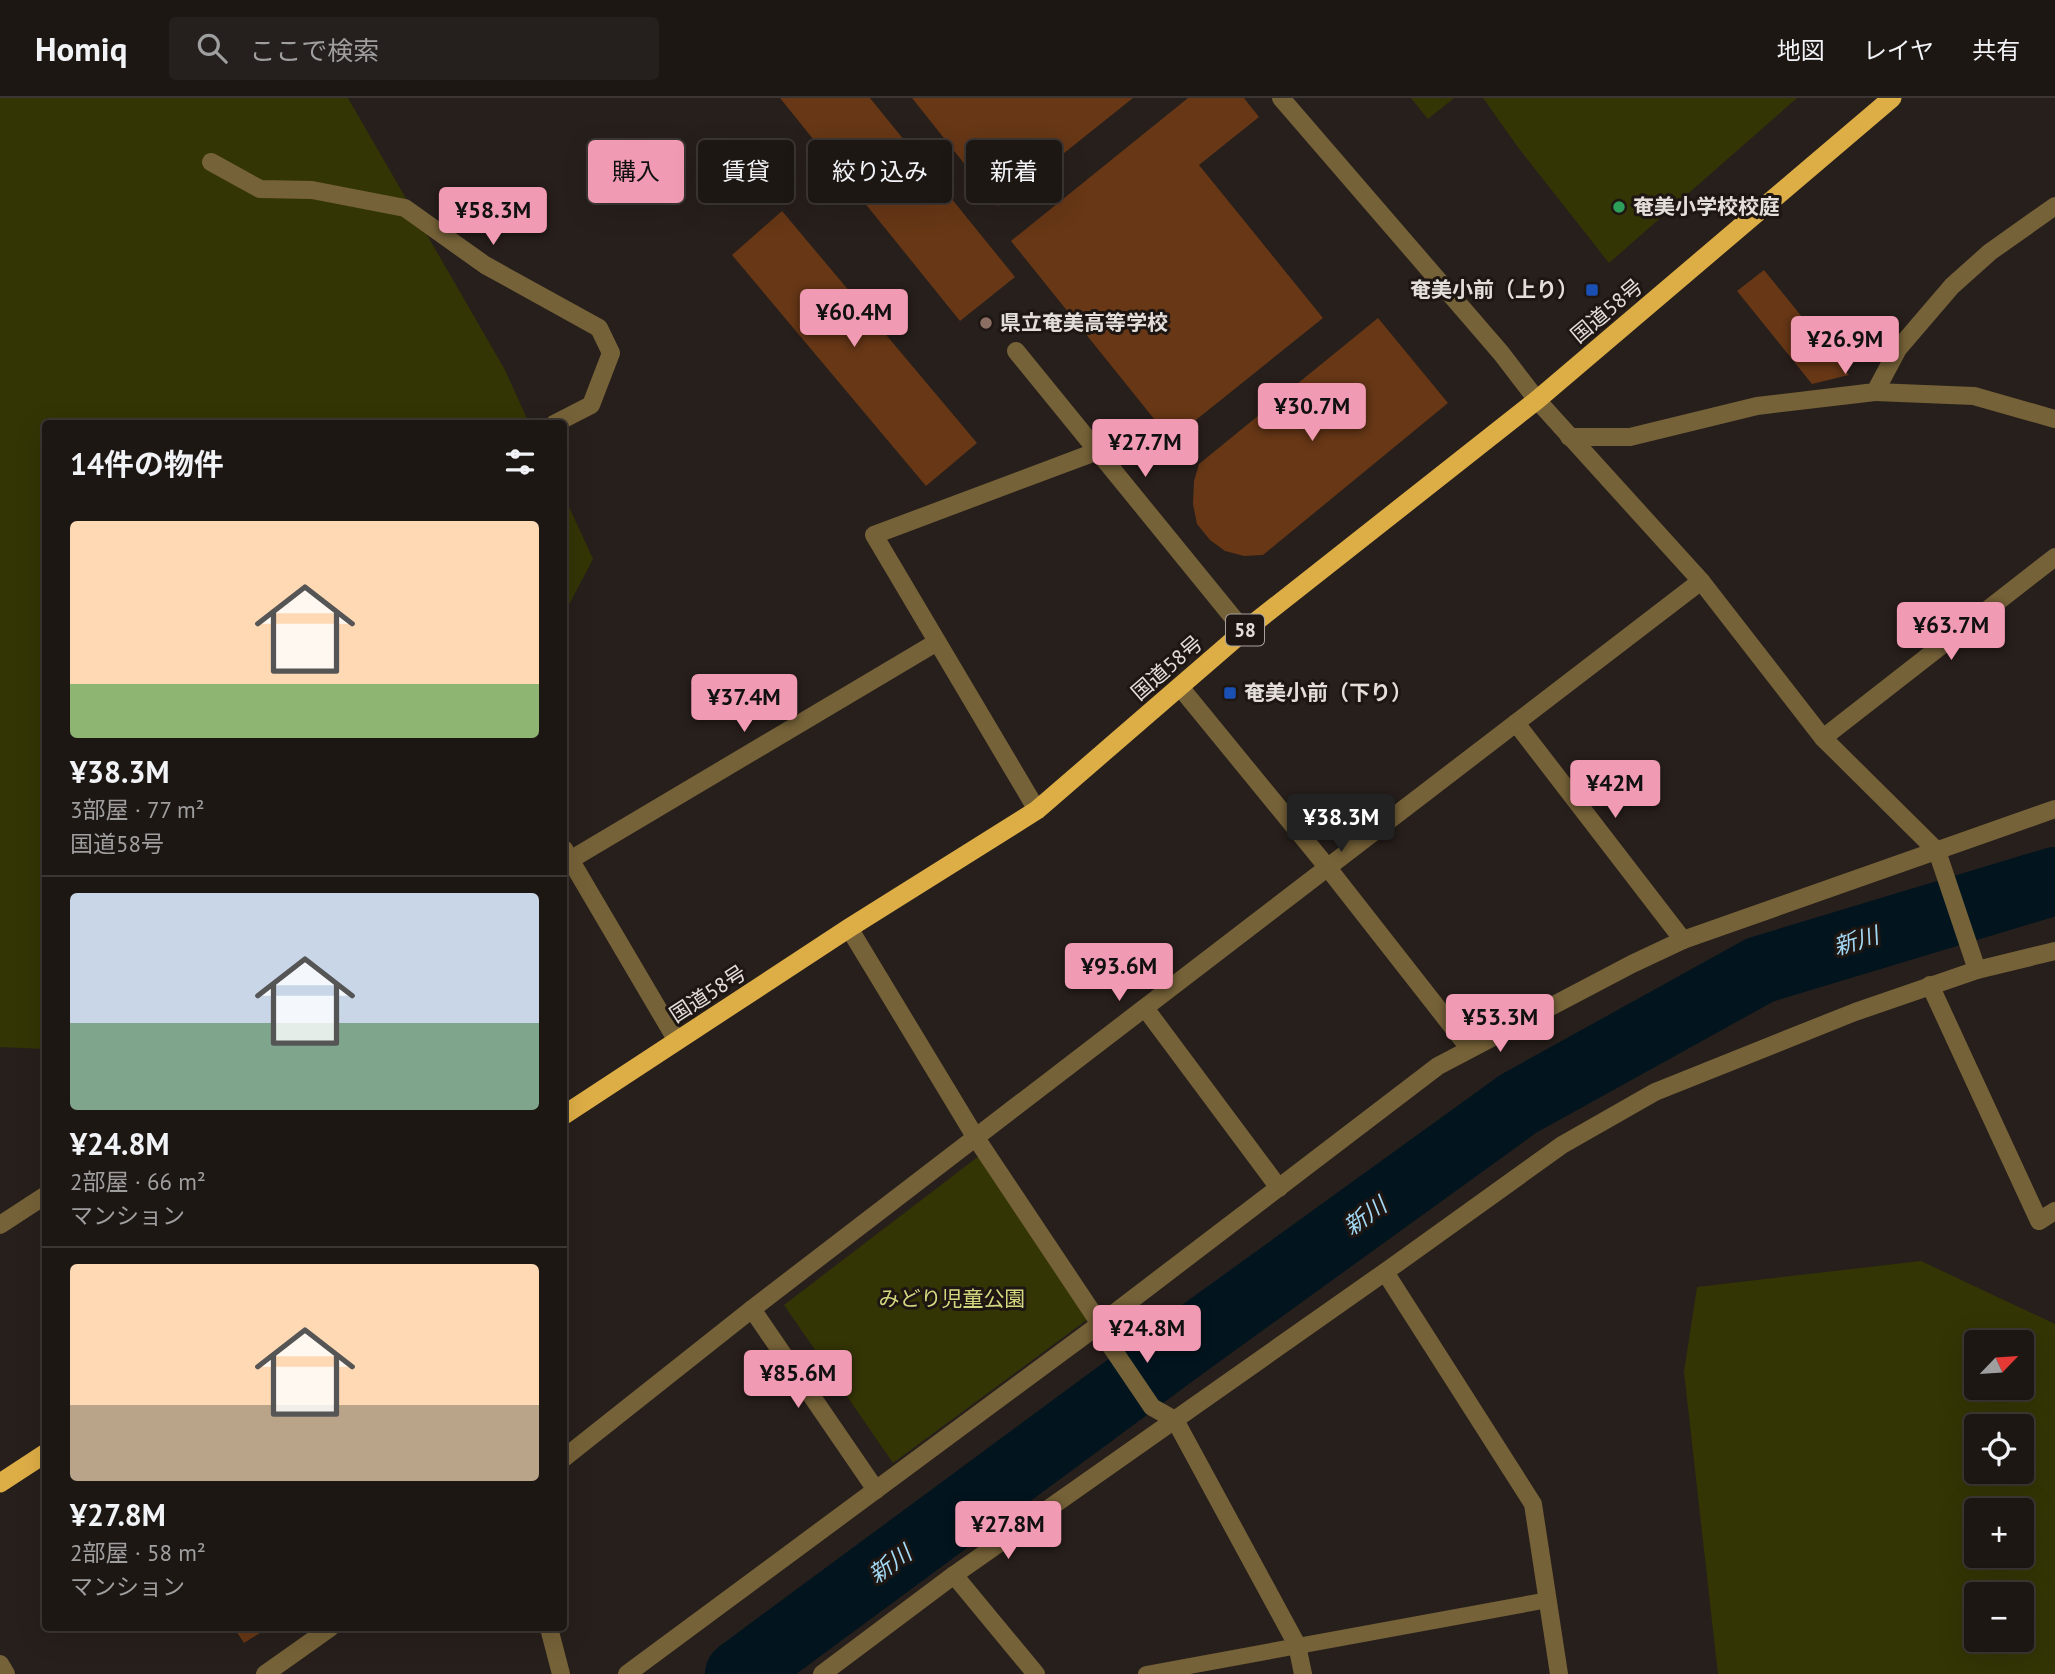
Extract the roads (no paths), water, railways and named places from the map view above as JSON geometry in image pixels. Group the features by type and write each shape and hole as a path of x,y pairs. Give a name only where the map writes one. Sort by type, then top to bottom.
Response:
{"highway":[{"name":"国道58号","path":"567,1113 849,928 1037,810 1244,631 1537,400 1892,98"},
{"path":"0,1483 42,1456"}],"street":[{"path":"1281,98 1501,353 1537,400 1701,581 1824,738 1937,851 1977,970"},
{"path":"211,162 260,189 312,190 405,208 485,265 599,328 611,353 591,405 562,420"},
{"path":"1875,392 1898,349 1952,286 1990,252 2055,206"},
{"path":"1016,351 1244,631"},
{"path":"1569,436 1630,437 1757,406 1875,392 1974,396 2055,419"},
{"path":"1037,810 874,535 1098,451"},
{"path":"1824,738 2055,557"},
{"path":"567,1456 752,1309 1701,581"},
{"path":"677,1041 567,854 937,642"},
{"path":"1180,687 1328,868 1469,1048"},
{"path":"1516,723 1683,940"},
{"path":"627,1674 1100,1324 1438,1066 1683,940 2055,809"},
{"path":"849,928 976,1138 1100,1324 1110,1345 1152,1407 1175,1420 1297,1645 1303,1674"},
{"path":"822,1674 954,1575 1562,1144 1656,1092 1855,1012 1977,970 2055,951"},
{"path":"1930,985 2039,1221 2055,1211"},
{"path":"1145,1008 1279,1188"},
{"path":"0,1225 42,1198"},
{"path":"1385,1272 1533,1504 1559,1674"},
{"path":"752,1309 876,1490"},
{"path":"954,1575 1036,1674"},
{"path":"265,1674 326,1631"},
{"path":"550,1631 561,1674"},
{"path":"0,1664 6,1674"}],"lane":[{"path":"1146,1674 1548,1600"}],"waterway":[{"name":"新川","path":"739,1674 1186,1344 1518,1104 1760,970 2055,881"}],"place":[{"name":"奄美小学校校庭","path":"1619,207"},
{"name":"奄美小前（上り）","path":"1592,290"},
{"name":"県立奄美高等学校","path":"986,323"},
{"name":"奄美小前（下り）","path":"1230,693"}],"park label":[{"name":"みどり児童公園","path":"952,1299"}]}
